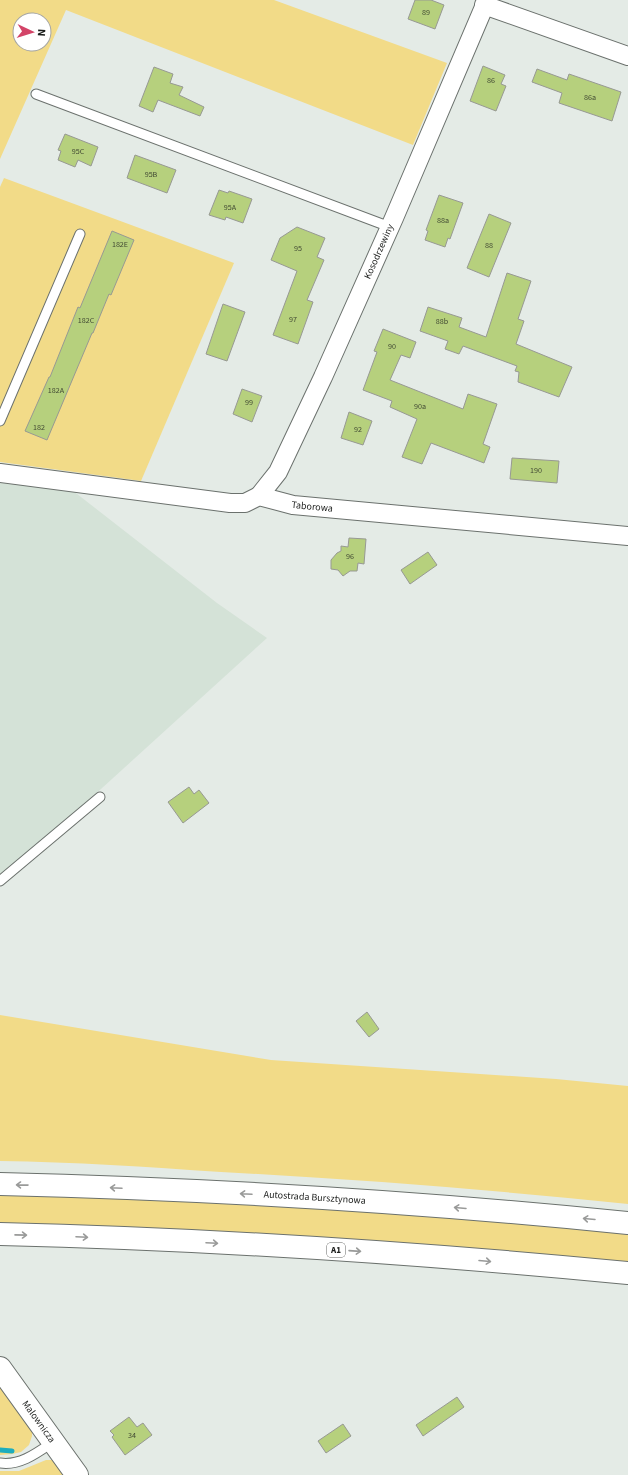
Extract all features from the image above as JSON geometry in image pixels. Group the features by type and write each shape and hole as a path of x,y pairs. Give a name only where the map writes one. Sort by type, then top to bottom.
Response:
{"main road":[{"name":"Autostrada Bursztynowa","path":"0,1184 263,1195 418,1205 628,1223"},
{"name":"A1","path":"0,1234 263,1245 410,1255 628,1273"},
{"name":"Malownicza","path":"0,1368 77,1475"}],"street":[{"path":"485,2 628,56"},
{"name":"Kosodrzewiny","path":"259,496 278,472 293,442 390,227 485,2"},
{"path":"0,473 230,503 245,503 259,496"},
{"name":"Taborowa","path":"259,496 293,505 628,536"}],"lane":[{"path":"36,94 390,227"},
{"path":"0,421 80,234"},
{"path":"0,881 100,797"},
{"path":"0,1463 8,1464 25,1459 53,1442"}],"shaded area":[{"path":"0,0 274,0 447,63 413,145 66,10 52,42 52,12 12,12 12,52 47,52 0,159"},
{"path":"4,178 234,263 141,481 0,462 0,187"},
{"path":"0,473 63,483 217,603 267,638 101,789 0,875"},
{"path":"0,1015 271,1060 556,1079 628,1086 628,1204 527,1194 323,1178 55,1162 0,1161"},
{"path":"0,1194 228,1204 398,1214 628,1234 628,1263 127,1228 0,1223"},
{"path":"0,1382 32,1431 29,1445 21,1452 0,1455"},
{"path":"46,1460 53,1460 67,1475 0,1475 0,1471 19,1471"}],"building":[{"path":"415,0 431,0 444,5 435,29 408,19"},
{"path":"483,66 505,75 501,84 506,86 496,111 470,101"},
{"path":"154,67 173,74 170,83 183,87 179,95 204,107 200,116 158,100 153,112 139,106"},
{"path":"537,69 567,80 569,74 621,92 612,121 559,103 562,93 532,82"},
{"path":"65,134 98,147 91,166 78,160 75,167 58,160 61,151 58,150"},
{"path":"135,155 176,170 167,193 127,178"},
{"path":"219,190 228,193 229,191 252,199 243,223 226,217 225,220 209,215"},
{"path":"439,195 463,203 450,239 448,238 445,247 425,240 428,231 426,230"},
{"path":"489,214 511,223 489,277 467,268"},
{"path":"297,227 325,238 317,257 324,260 307,300 313,302 298,344 273,335 297,271 271,260 280,238"},
{"path":"112,231 134,240 111,295 109,294 92,333 47,440 25,431 50,377 78,307 80,308"},
{"path":"507,273 531,281 518,319 524,321 516,344 572,367 559,397 518,382 519,372 515,371 517,366 463,346 459,354 445,349 448,341 420,331 428,307 462,318 459,327 486,337"},
{"path":"223,304 245,312 227,361 206,354"},
{"path":"383,329 416,342 410,358 401,355 390,380 463,409 468,394 497,404 483,444 490,447 484,463 431,443 422,464 402,457 417,419 390,407 392,401 363,390 377,352 374,351"},
{"path":"242,389 262,396 252,422 233,414"},
{"path":"349,412 372,421 363,445 341,438"},
{"path":"512,458 559,461 557,483 510,479"},
{"path":"349,538 366,539 364,564 358,563 357,571 350,571 343,576 338,570 331,569 331,560 341,551 341,546 348,547"},
{"path":"428,552 437,565 410,584 401,570"},
{"path":"189,787 194,794 199,790 209,803 183,823 168,802"},
{"path":"367,1012 379,1029 369,1037 356,1021"},
{"path":"457,1397 464,1407 423,1436 416,1425"},
{"path":"129,1417 137,1427 143,1423 152,1435 125,1455 112,1437 114,1435 110,1431"},
{"path":"343,1424 351,1436 326,1453 318,1441"}],"waterway":[{"path":"0,1450 12,1451"}]}
